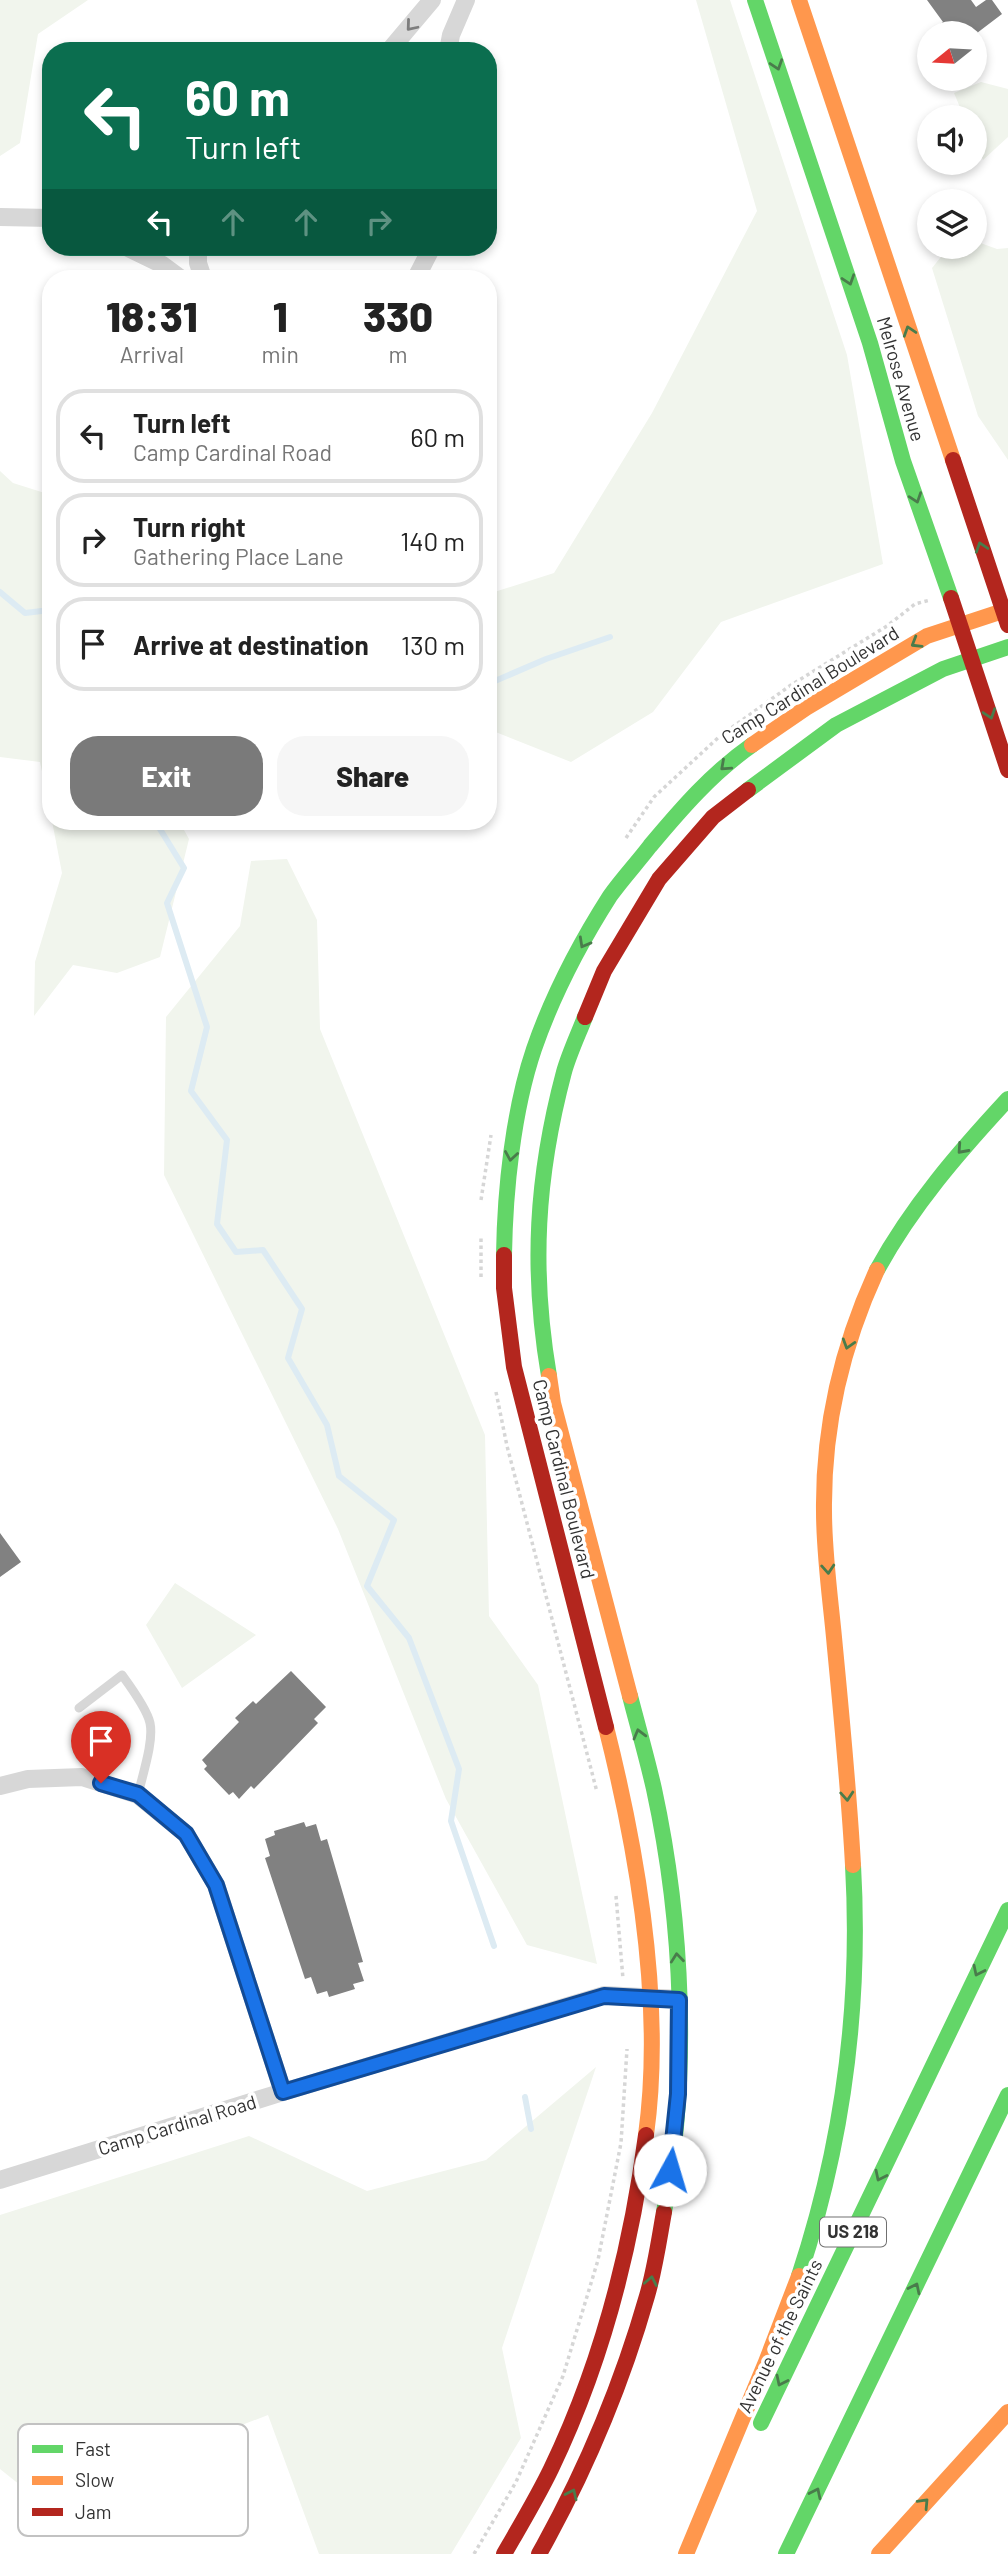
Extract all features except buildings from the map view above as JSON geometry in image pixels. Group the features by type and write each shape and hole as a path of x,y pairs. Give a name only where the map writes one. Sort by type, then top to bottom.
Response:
{"main road":[{"name":"Melrose Avenue","path":"755,0 870,343 903,461 1008,769"},
{"name":"Melrose Avenue","path":"799,0 1006,618"},
{"name":"Camp Cardinal Boulevard","path":"504,2554 551,2469 591,2371 617,2284 639,2191 651,2100 646,1933 616,1767 514,1367 504,1287 505,1200 517,1117 534,1050 566,975 611,895 678,812 728,762 806,708 927,636 961,625 1006,618"},
{"name":"Camp Cardinal Boulevard","path":"540,2554 570,2499 612,2403 648,2294 667,2196 678,2094 679,1975 669,1882 654,1790 553,1403 542,1335 537,1251 544,1160 564,1070 604,971 659,879 713,817 836,725 943,669 1008,647"},
{"path":"686,2554 785,2315 809,2244 833,2151 844,2086 852,2017 855,1950 852,1871 824,1496 828,1429 836,1387 849,1339 864,1300 899,1232 948,1164 1008,1099"},
{"name":"Avenue of the Saints","path":"752,2442 1008,1910"},
{"path":"786,2554 1008,2095"},
{"path":"879,2554 1008,2412"},
{"path":"698,2554 740,2467"}],"street":[{"path":"397,42 432,0"},
{"path":"449,42 466,0"},
{"path":"0,217 42,219"},
{"path":"145,256 169,270"},
{"path":"0,1786 28,1779 82,1777 138,1794 186,1834 216,1885 283,2092"},
{"name":"Camp Cardinal Road","path":"0,2180 604,1996 679,2000"}],"lane":[{"path":"79,1708 122,1675 130,1685 150,1723 148,1751 138,1794"}],"shaded area":[{"path":"0,0 88,0 38,34 20,143 0,156"},
{"path":"696,0 730,0 847,355 883,564 721,622 653,712 571,762 497,733 497,591 554,573 652,413 757,211"},
{"path":"987,84 1008,89 1008,137 987,156 987,105 959,105 954,93 987,91"},
{"path":"987,245 997,249 1008,248 1008,460 978,416 932,268 939,259 987,259"},
{"path":"0,471 13,483 42,492 42,772 40,762 0,757"},
{"path":"54,830 184,830 189,839 160,957 117,973 73,965 34,1016 35,962 62,873"},
{"path":"287,859 317,920 320,1029 485,1435 489,1616 538,1685 597,1964 527,1945 446,1799 338,1529 164,1175 166,1017 240,926 251,861"},
{"path":"175,1583 256,1635 182,1688 146,1625"},
{"path":"596,2067 502,2348 521,2438 451,2554 319,2554 268,2415 245,2424 18,2424 18,2483 0,2469 0,2215 249,2136 367,2191 486,2160"}],"waterway":[{"path":"0,592 25,613 42,611"},
{"path":"497,680 546,659 610,637"},
{"path":"161,830 184,868 167,903 207,1027 191,1091 227,1140 217,1224 236,1252 263,1250 302,1309 288,1358 327,1425 339,1476 394,1520 367,1586 409,1638 459,1769 451,1821 494,1946"},
{"path":"525,2097 531,2129"}],"traffic: fast":[{"path":"755,0 870,343 903,461 951,598"},
{"path":"748,790 836,725 943,669 1008,647"},
{"path":"504,1255 508,1178 516,1124 527,1073 549,1010 588,932 610,896 685,805 752,745"},
{"path":"549,1376 543,1337 538,1261 542,1186 547,1149 564,1072 585,1017"},
{"path":"877,1270 905,1224 937,1180 1008,1099"},
{"path":"630,1696 664,1840 677,1946 680,2054 672,2161 664,2212"},
{"path":"799,2276 827,2175 846,2073 854,1969 853,1865"},
{"path":"761,2423 1008,1910"},
{"path":"786,2554 1008,2095"}],"traffic: slow":[{"path":"799,0 953,460"},
{"path":"752,745 806,708 927,636 1003,611"},
{"path":"853,1865 825,1545 825,1480 837,1387 854,1328 877,1270"},
{"path":"549,1376 553,1403 630,1696"},
{"path":"606,1727 628,1826 645,1929 652,2034 646,2135"},
{"path":"686,2554 799,2276"},
{"path":"879,2554 1008,2412"}],"traffic: jam":[{"path":"953,460 1008,625"},
{"path":"951,598 1008,770"},
{"path":"585,1017 604,971 659,879 713,817 748,790"},
{"path":"504,1255 504,1288 514,1367 606,1727"},
{"path":"504,2554 551,2469 585,2389 599,2348 623,2263 646,2135"},
{"path":"539,2554 572,2492 614,2396 650,2286 664,2212"}],"route":[{"path":"101,1783 138,1794 186,1834 216,1885 283,2092 604,1996 679,2000 678,2094 670,2170"}]}
